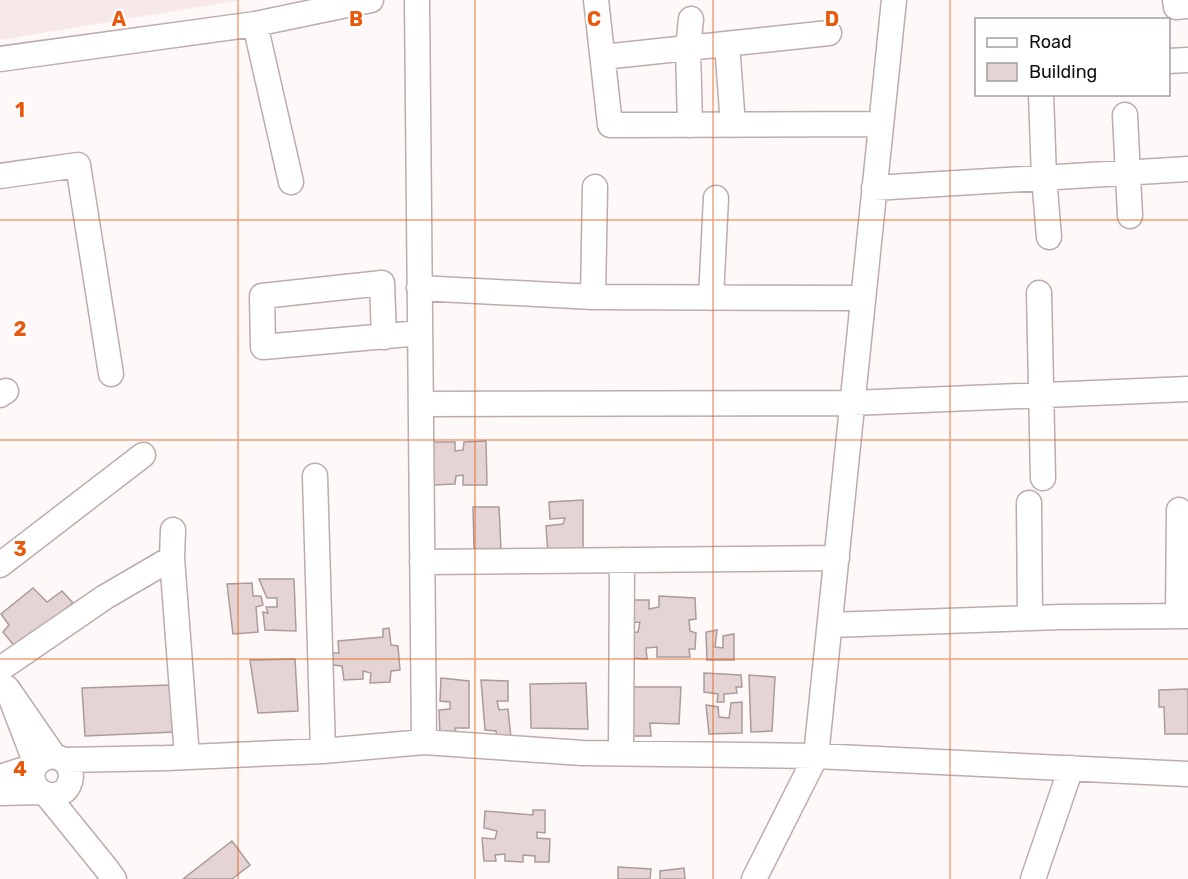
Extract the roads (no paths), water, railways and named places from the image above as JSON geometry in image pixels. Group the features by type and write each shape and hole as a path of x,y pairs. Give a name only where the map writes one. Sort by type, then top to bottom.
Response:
{"street":[{"path":"0,59 255,24 371,0"},
{"path":"417,0 424,742"},
{"path":"596,0 610,125 881,124"},
{"path":"754,879 816,756 894,0"},
{"path":"1175,0 1176,7 1188,6"},
{"path":"690,125 688,48 691,19"},
{"path":"255,24 291,182"},
{"path":"603,57 829,33"},
{"path":"728,44 733,125"},
{"path":"1170,61 1188,60"},
{"path":"1041,96 1049,237"},
{"path":"1125,116 1130,216"},
{"path":"0,176 78,165 111,374"},
{"path":"874,188 1188,169"},
{"path":"593,297 595,187"},
{"path":"711,297 716,198"},
{"path":"384,337 382,283 262,296 263,347 384,337 420,333"},
{"path":"419,288 593,297 863,298"},
{"path":"1039,292 1044,478"},
{"path":"421,404 852,403 1188,389"},
{"path":"0,565 143,455"},
{"path":"315,476 323,751"},
{"path":"1029,503 1030,618"},
{"path":"830,625 1030,618 1183,616 1179,510"},
{"path":"173,530 177,757"},
{"path":"110,873 52,775 2,676 105,597 172,558"},
{"path":"422,562 837,558"},
{"path":"621,753 622,560"},
{"path":"0,777 52,775 177,757 323,751 424,742 582,753 816,756 1188,774"},
{"path":"1038,877 1071,768"},
{"path":"0,793 52,775"}]}
